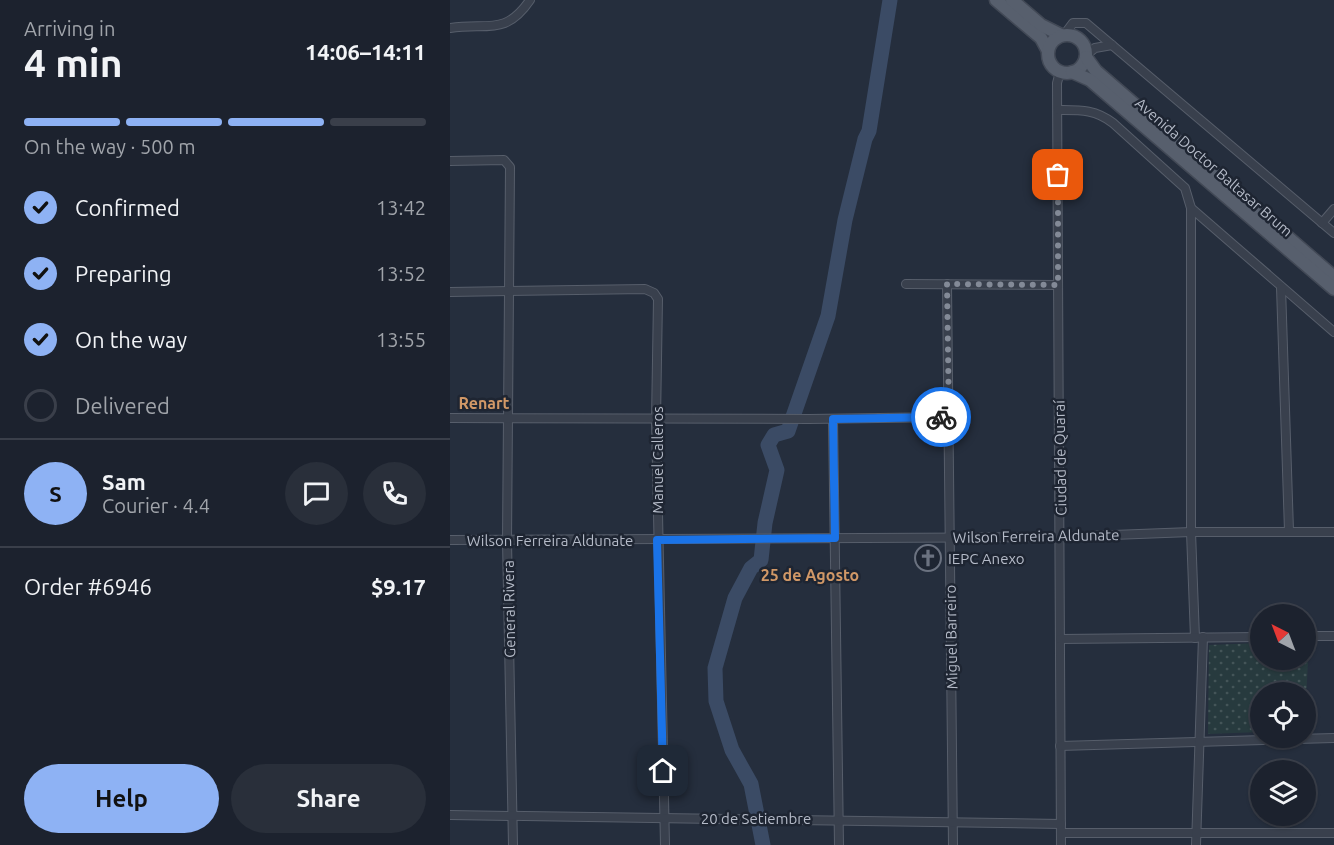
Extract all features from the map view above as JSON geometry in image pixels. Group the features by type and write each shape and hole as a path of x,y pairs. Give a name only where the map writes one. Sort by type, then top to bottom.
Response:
{"main road":[{"path":"996,0 1041,38 1048,51 1051,66 1066,72 1081,67 1086,56 1085,47 1079,38 1062,35 1041,25 1012,0"},
{"path":"1048,51 1053,40 1062,35"},
{"name":"Avenida Doctor Baltasar Brum","path":"1086,56 1096,71 1334,277"},
{"name":"Avenida Doctor Baltasar Brum","path":"1066,72 1090,80 1334,289"}],"street":[{"path":"450,28 463,26 495,28 504,25 521,13 530,0"},
{"path":"1062,35 1068,26 1079,21 1086,23 1334,233"},
{"path":"1086,56 1095,48 1112,45"},
{"name":"Ciudad de Quaraí","path":"1061,845 1057,83 1066,72"},
{"path":"1058,110 1089,110 1100,113 1185,188 1191,208 1191,532 1199,638 1196,845"},
{"name":"General Rivera","path":"450,161 504,160 510,167 510,419 507,541 513,845"},
{"path":"1191,208 1334,332"},
{"path":"1322,223 1334,209"},
{"path":"906,284 1058,285"},
{"name":"Miguel Barreiro","path":"947,284 953,845"},
{"path":"1281,287 1289,531"},
{"name":"Manuel Calleros","path":"511,292 645,289 654,292 658,299 657,540 665,845"},
{"path":"450,292 511,292"},
{"path":"450,418 656,420 776,418 809,420 949,417"},
{"path":"833,419 839,845"},
{"name":"Wilson Ferreira Aldunate","path":"450,540 756,540 1061,537 1191,532 1334,532"},
{"path":"1316,636 1334,636"},
{"path":"1060,639 1250,637"},
{"path":"1060,746 1334,738"},
{"name":"20 de Setiembre","path":"450,815 838,818 1061,824"},
{"path":"1061,833 1334,833"}],"green space":[{"path":"1250,643 1250,670 1308,670 1307,682 1250,682 1250,732 1208,734 1209,645"}],"waterway":[{"path":"763,845 751,784 732,750 716,701 715,668 735,598 751,568 761,560 765,523 777,470 768,445 774,435 788,431 828,316 845,220 869,131 890,0"}],"way so far":[{"path":"941,417 949,417 947,284 1058,285 1058,175"}],"place":[{"name":"IEPC Anexo","path":"928,558"}],"district":[{"name":"Renart","path":"484,403"},
{"name":"25 de Agosto","path":"810,575"}],"route":[{"path":"663,771 657,540 835,538 833,419 941,417"}]}
